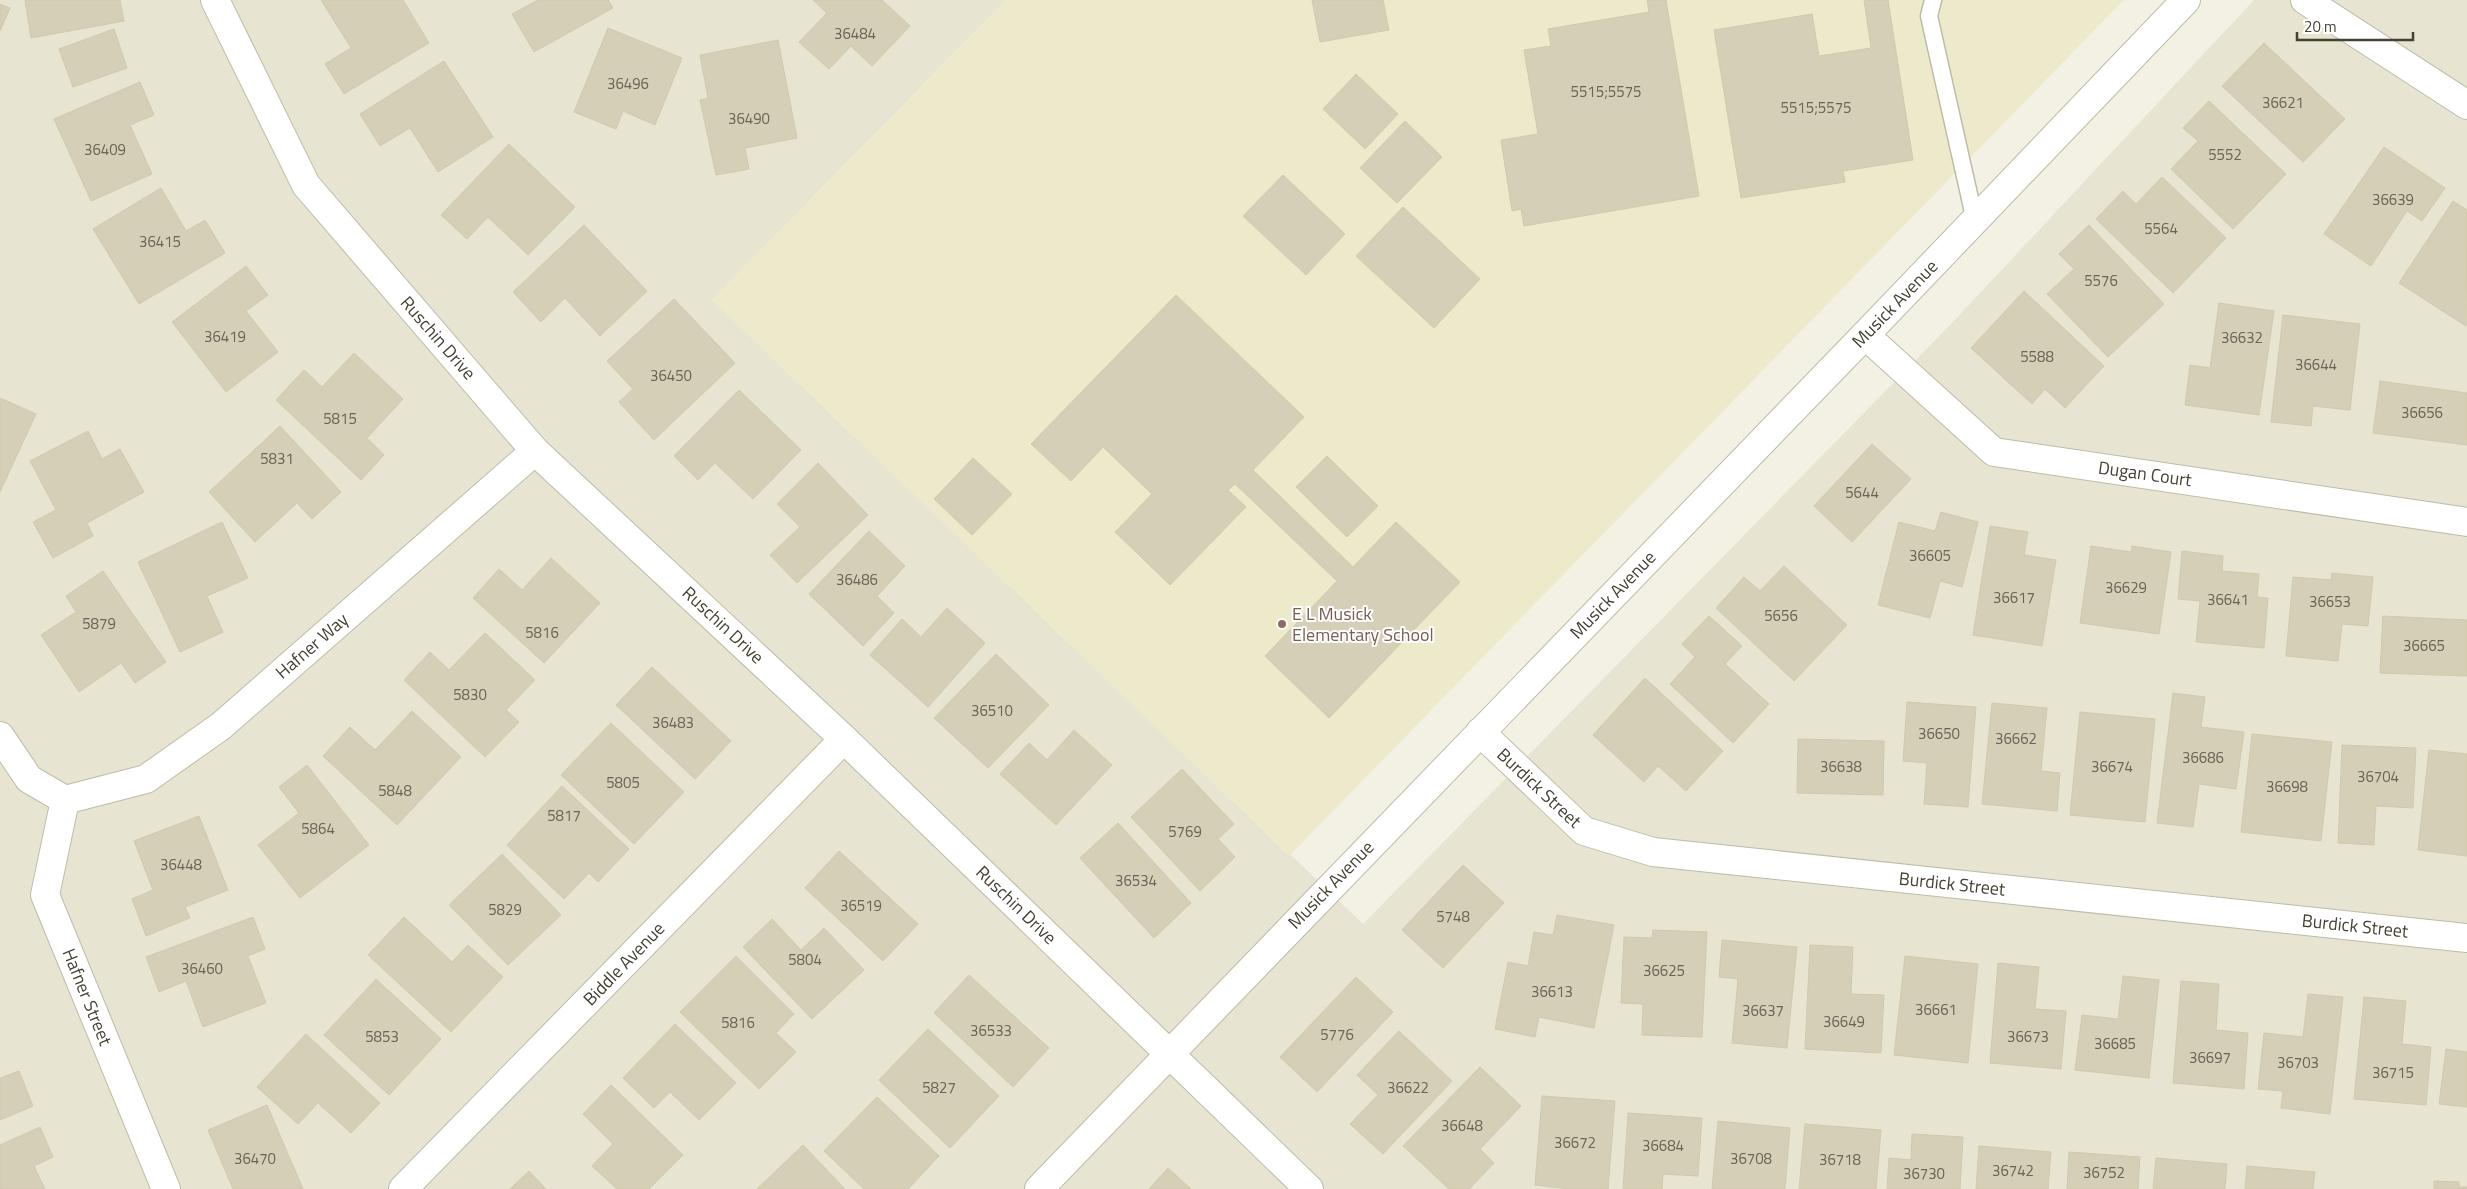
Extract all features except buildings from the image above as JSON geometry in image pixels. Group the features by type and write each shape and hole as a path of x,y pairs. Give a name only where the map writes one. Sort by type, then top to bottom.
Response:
{"street":[{"name":"Ruschin Drive","path":"215,0 306,185 535,451 844,739 1309,1189"},
{"name":"Musick Avenue","path":"1039,1189 1168,1053 1866,335 2186,0"},
{"path":"2305,0 2467,105"},
{"name":"Dugan Court","path":"1866,335 1994,452 2467,522"},
{"name":"Hafner Way","path":"65,800 146,778 221,726 535,451"},
{"name":"Burdick Street","path":"1480,732 1584,831 1653,852 2467,938"},
{"path":"0,736 29,779 65,800"},
{"name":"Biddle Avenue","path":"403,1189 844,739"},
{"name":"Hafner Street","path":"65,800 45,895 166,1189"}],"lane":[{"path":"1933,0 1929,16 1975,221"}],"shaded area":[{"path":"0,0 1006,0 712,300 1363,924 1951,324 2254,0 2467,0 2467,1189 0,1189"},
{"name":"E L Musick Elementary School","path":"1006,0 2124,0 1289,856 712,300"}],"place":[{"name":"E L Musick Elementary School","path":"1282,624"}]}
